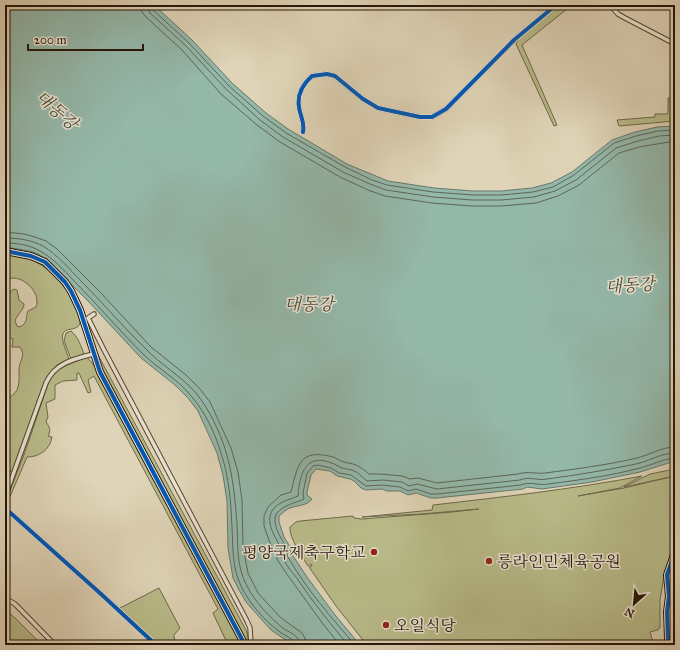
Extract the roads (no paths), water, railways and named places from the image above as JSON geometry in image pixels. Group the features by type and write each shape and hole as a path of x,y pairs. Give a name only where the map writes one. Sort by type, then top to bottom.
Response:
{"street":[{"path":"303,132 304,126 298,99 303,86 312,76 327,74 335,76 363,99 378,108 420,117 432,117 446,109 514,40 556,5"},
{"path":"610,5 618,14 675,44"},
{"path":"5,251 31,256 45,262 65,282 71,291 89,334 93,354 100,372 245,645"},
{"path":"94,314 88,318 113,369 247,621 250,628 251,645"},
{"path":"5,497 50,374 63,364 93,354"},
{"path":"5,508 156,645"},
{"path":"670,645 668,638 667,612 669,596 667,575 675,552"},
{"path":"669,596 675,593"},
{"path":"5,602 10,601 15,604 55,645"}],"water":[{"name":"대동강","path":"5,5 154,5 192,40 232,83 266,113 288,129 347,164 388,181 434,188 473,191 501,191 532,188 551,183 572,172 612,140 635,132 657,127 675,126 675,461 640,472 592,482 542,489 527,487 523,489 437,498 431,498 416,493 408,495 400,491 387,491 382,489 366,490 350,479 337,476 330,471 316,469 311,475 307,492 307,495 312,499 305,504 286,510 279,516 279,522 291,553 335,615 360,645 293,645 271,630 262,620 246,602 233,578 228,548 227,501 223,475 217,453 198,411 175,385 141,358 89,302 47,260 30,251 5,247"}],"place":[{"name":"평양국제축구학교","path":"374,552"},
{"name":"릉라인민체육공원","path":"489,561"},
{"name":"오일식당","path":"386,625"}]}
